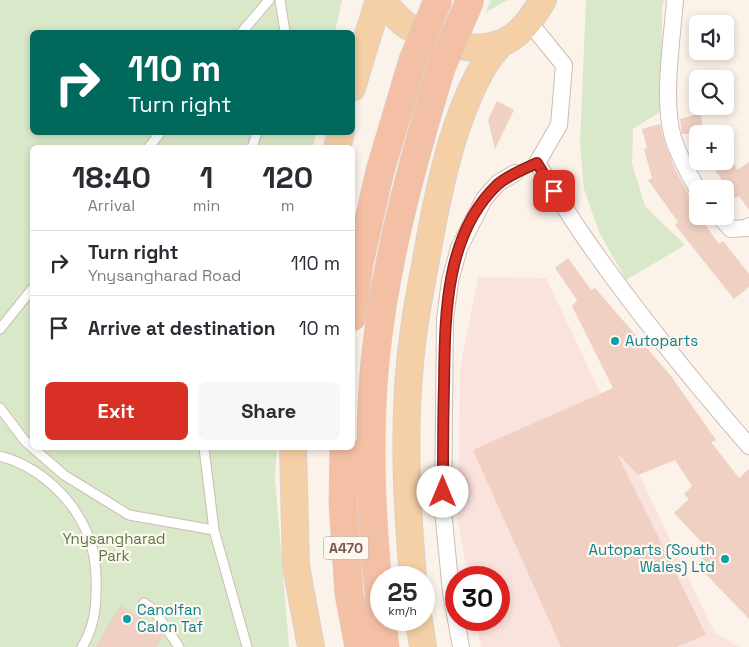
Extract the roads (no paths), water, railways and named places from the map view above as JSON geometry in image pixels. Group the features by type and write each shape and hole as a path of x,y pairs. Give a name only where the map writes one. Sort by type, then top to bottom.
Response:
{"highway":[{"path":"355,294 359,264 380,171 413,60 438,0"},
{"name":"A470","path":"376,566 373,542 371,440 375,361 385,289 396,230 415,154 441,68 470,0"},
{"name":"A470","path":"344,450 344,504 349,594 359,647"},
{"path":"383,631 385,647"}],"main road":[{"path":"355,78 381,0 406,25 434,39 460,48 501,43 514,36 529,22 543,0"},
{"path":"412,566 407,466 408,402 414,330 432,224 446,158 471,91 484,66 501,43"},
{"path":"293,450 296,566 311,647"},
{"path":"421,631 423,647"}],"street":[{"path":"675,0 667,101 673,137 684,166 692,180"},
{"path":"529,22 564,65 559,126 537,163 581,232 632,304 749,446"},
{"path":"461,647 451,592 443,510 445,319 450,281 458,248 484,199 498,183 515,173"},
{"path":"728,225 732,229 747,228 749,226"}],"lane":[{"path":"244,30 269,0"},
{"path":"280,0 285,30"},
{"path":"150,145 159,135"},
{"path":"515,173 537,163"},
{"path":"0,329 30,292"},
{"path":"0,408 30,445"},
{"path":"35,450 64,475 129,515 214,530"},
{"path":"204,450 214,530 247,647"},
{"path":"0,456 13,460 45,478 71,504 88,536 97,571 96,608 82,647"},
{"path":"144,603 154,610 178,647"}],"place":[{"name":"Autoparts","path":"615,341"},
{"name":"Autoparts (South Wales) Ltd","path":"725,559"},
{"name":"Canolfan Calon Taf","path":"127,619"}],"park label":[{"name":"Ynysangharad Park","path":"114,548"}]}
